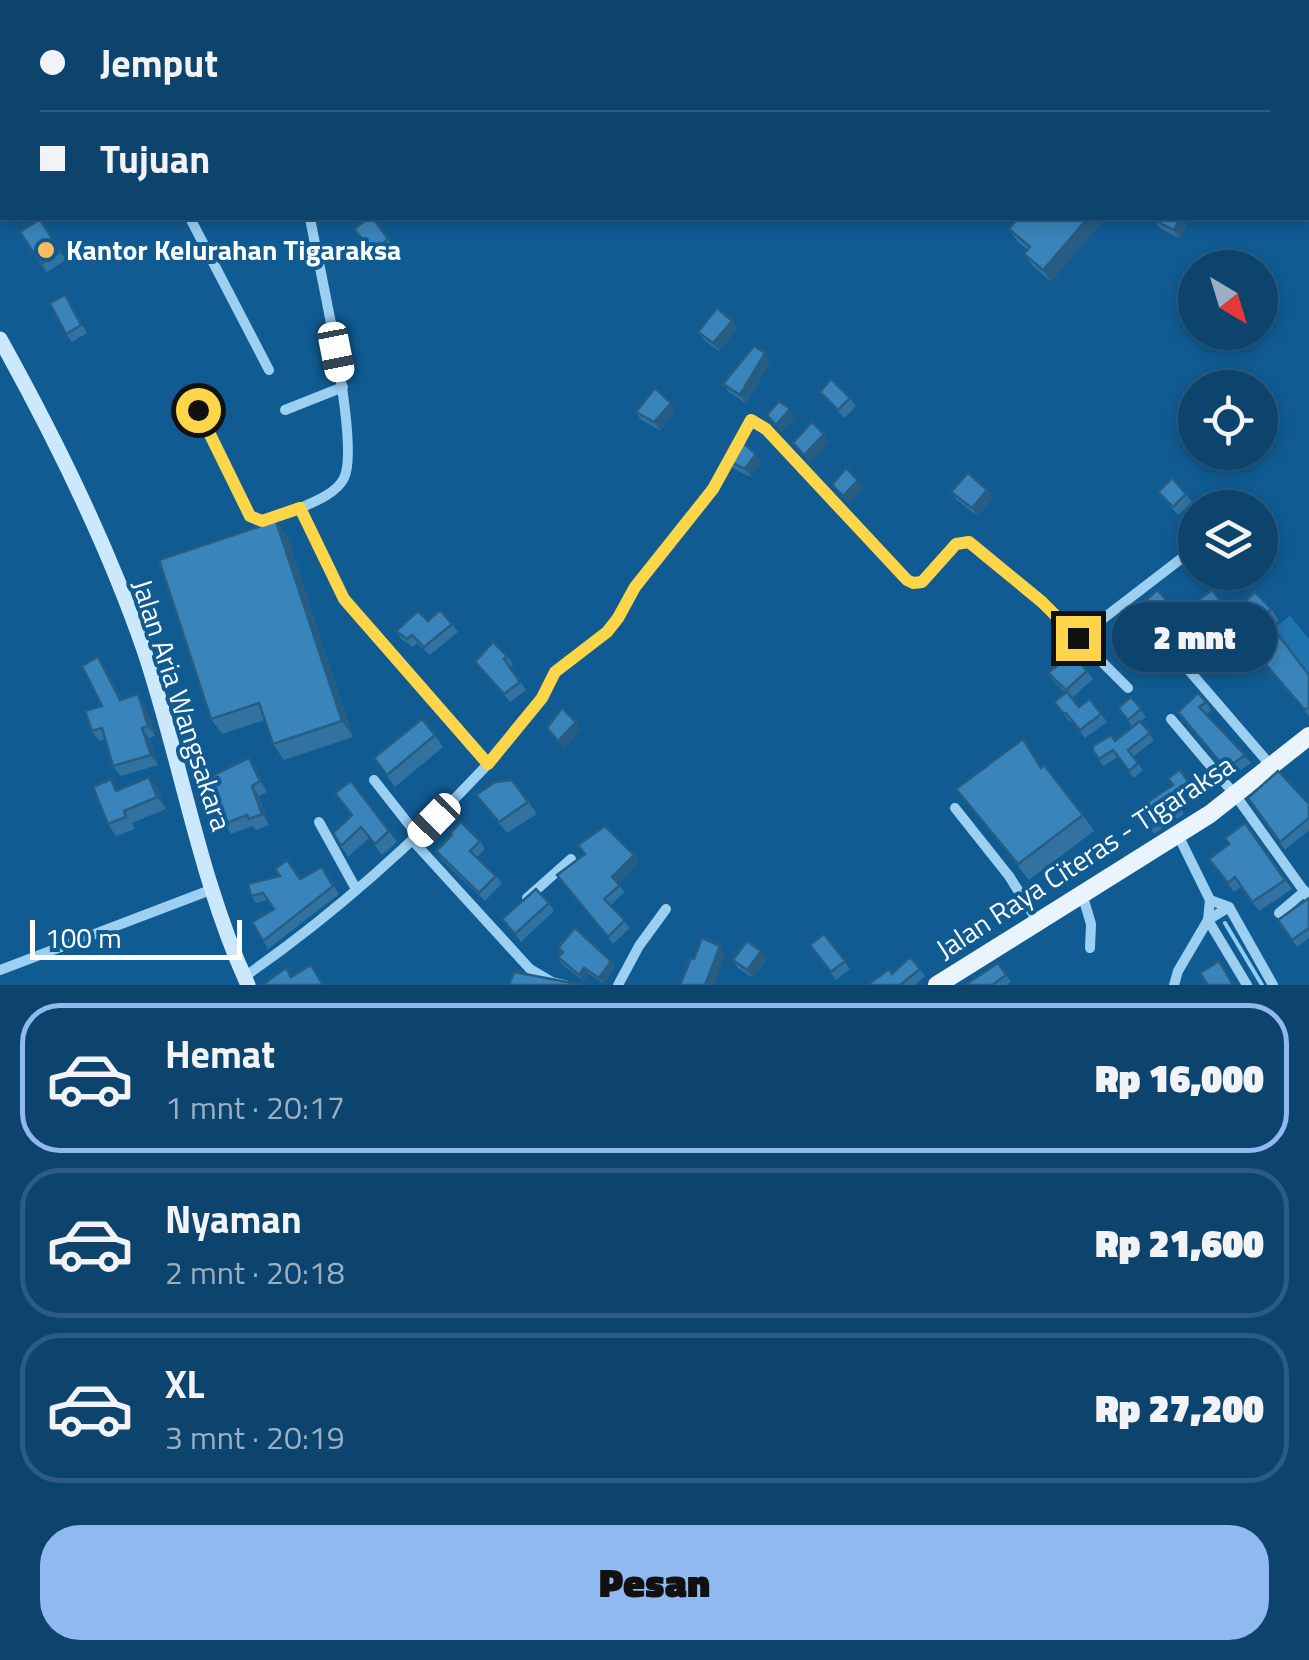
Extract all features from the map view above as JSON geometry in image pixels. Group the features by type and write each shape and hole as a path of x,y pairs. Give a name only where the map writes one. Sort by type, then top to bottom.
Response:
{"main road":[{"name":"Jalan Raya Citeras - Tigaraksa","path":"937,985 1178,835 1236,796 1309,736"}],"street":[{"path":"191,220 269,370"},
{"path":"198,410 250,516 262,521 300,508 341,484 346,475 342,387 310,220"},
{"name":"Jalan Aria Wangsakara","path":"0,339 59,452 120,586 144,651 214,890 246,981"},
{"path":"285,410 342,387"},
{"path":"246,981 416,838 488,764 542,698 555,672 607,632 635,587 713,489 751,420 766,429 907,580 922,582 956,544 969,542 1042,602 1128,688"},
{"path":"300,508 344,599 488,764"},
{"path":"1078,638 1178,561"},
{"path":"1156,632 1272,767"},
{"path":"1171,719 1236,796 1307,894 1279,913"},
{"path":"374,780 416,838 493,930 539,976 565,985"},
{"path":"955,808 1009,876 1038,922"},
{"path":"319,822 356,889"},
{"path":"1174,985 1208,920 1210,900 1178,835"},
{"path":"519,906 571,859"},
{"path":"0,970 214,890"},
{"path":"1083,897 1091,924 1090,948"},
{"path":"1210,900 1229,906 1273,985"},
{"path":"1208,920 1229,906"},
{"path":"618,985 639,946 666,909"},
{"path":"493,930 506,918"},
{"path":"1208,920 1247,985"}],"shaded area":[{"path":"1290,616 1309,639 1309,676 1274,628"}],"building":[{"name":"Kantor Kelurahan Tigaraksa","path":"41,220 60,252 41,264 20,232"},
{"path":"365,220 374,220 388,239 373,252 354,229"},
{"path":"1016,220 1086,220 1043,270 1024,254 1030,247 1009,229"},
{"path":"1154,220 1179,220 1174,230"},
{"path":"65,295 81,325 66,334 50,303"},
{"path":"717,308 732,321 713,343 698,332"},
{"path":"754,346 765,353 740,395 723,384"},
{"path":"831,379 850,398 838,410 820,392"},
{"path":"655,388 671,403 654,422 636,412"},
{"path":"779,401 790,409 776,425 767,415"},
{"path":"812,422 824,434 804,455 793,443"},
{"path":"740,440 756,454 745,469 728,461"},
{"path":"846,468 858,480 843,496 832,485"},
{"path":"968,473 987,490 972,508 951,492"},
{"path":"1172,478 1182,490 1178,490 1178,502 1173,507 1158,492"},
{"path":"276,521 342,721 273,744 259,703 211,719 159,560"},
{"path":"1157,590 1180,614 1212,590 1231,615 1255,592 1271,609 1264,616 1309,675 1309,707 1305,710 1242,637 1232,646 1220,633 1198,653 1167,619 1162,623 1140,606"},
{"path":"440,610 452,624 424,647 412,635 407,639 396,631 418,611 428,621"},
{"path":"493,642 507,656 504,659 520,682 504,694 475,662"},
{"path":"1072,654 1087,671 1066,690 1048,673"},
{"path":"98,657 120,700 138,694 148,726 142,728 151,755 113,766 102,728 92,731 85,711 102,706 82,666"},
{"path":"1067,692 1079,707 1090,699 1101,714 1080,730 1054,702"},
{"path":"1198,693 1206,702 1199,707 1245,755 1226,769 1178,712"},
{"path":"1131,697 1141,709 1128,720 1118,708"},
{"path":"562,708 576,722 558,741 547,728"},
{"path":"422,719 435,735 387,775 374,758"},
{"path":"1140,721 1150,733 1128,750 1138,763 1129,771 1113,750 1099,759 1093,746 1111,735 1115,741"},
{"path":"1023,739 1041,768 1044,765 1083,815 1018,864 956,789"},
{"path":"249,758 260,781 252,786 262,814 224,824 206,779"},
{"path":"1180,770 1192,787 1174,799 1179,806 1148,826 1137,809 1173,785 1168,778"},
{"path":"1278,771 1309,804 1309,818 1280,842 1248,798"},
{"path":"149,777 157,797 124,811 126,817 108,824 93,787 111,779 116,791"},
{"path":"512,780 528,802 499,822 476,795 495,782"},
{"path":"351,781 389,831 375,844 361,827 341,846 333,833 352,815 335,793"},
{"path":"461,822 480,841 470,851 496,876 479,893 436,851"},
{"path":"1245,823 1285,880 1252,902 1235,877 1228,883 1209,859 1229,844 1225,838"},
{"path":"605,826 634,855 612,877 620,885 604,899 625,920 608,937 557,875 585,854 578,845"},
{"path":"287,860 300,879 322,867 333,886 263,941 252,922 274,909 263,893 251,896 248,884 280,876 275,869"},
{"path":"536,889 549,903 515,934 502,919"},
{"path":"1309,898 1309,928 1292,940 1278,920"},
{"path":"575,928 611,961 599,978 584,968 579,975 558,957 563,952 558,948"},
{"path":"824,934 845,961 831,972 810,945"},
{"path":"702,938 720,946 705,985 680,985 691,958 694,959"},
{"path":"747,941 761,951 747,970 733,960"},
{"path":"910,957 920,969 900,985 868,985 889,969 892,974"},
{"path":"1219,961 1233,985 1208,985 1200,973"},
{"path":"998,963 1006,975 992,985 965,985"},
{"path":"311,965 323,985 262,985 286,968 291,977"},
{"path":"514,972 583,985 509,985"}],"waterway":[{"path":"1225,923 1262,985"}],"place":[{"name":"Kantor Kelurahan Tigaraksa","path":"46,250"}],"route":[{"path":"198,410 250,516 262,521 300,508 344,599 488,764 542,698 555,672 590,647 618,618 635,587 713,489 751,420 766,429 907,580 922,582 956,544 969,542 1042,602 1078,638"}]}
